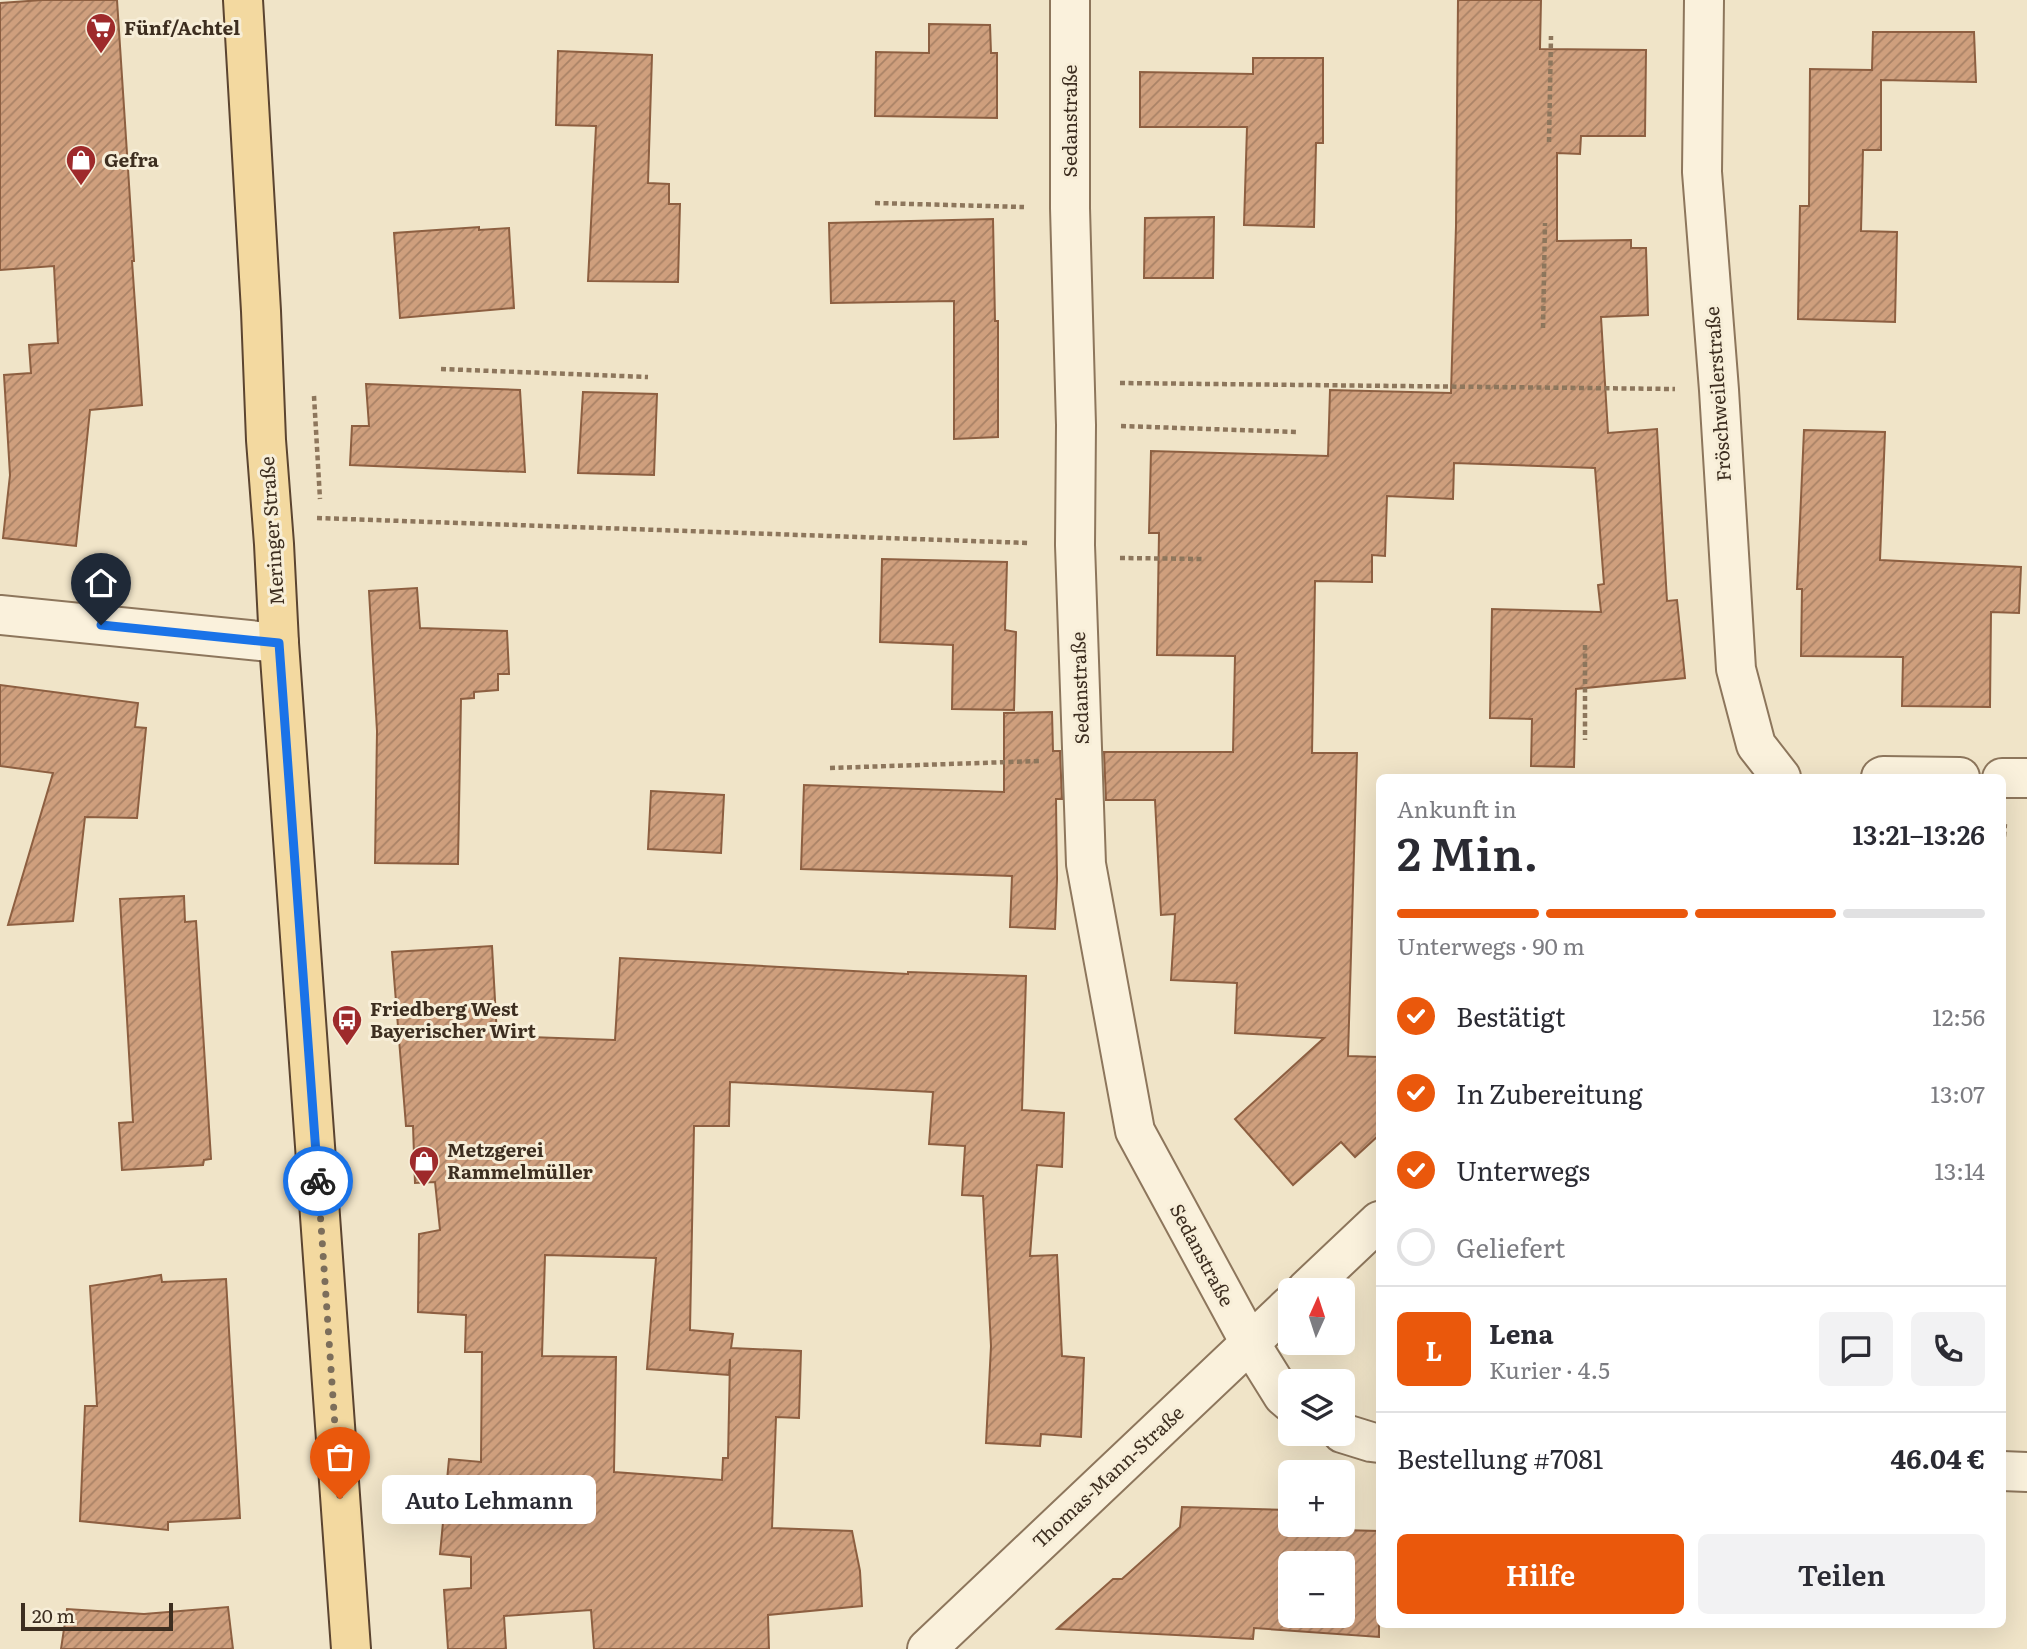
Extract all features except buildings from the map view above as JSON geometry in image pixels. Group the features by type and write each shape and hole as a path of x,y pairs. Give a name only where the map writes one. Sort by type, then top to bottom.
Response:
{"main road":[{"name":"Meringer Straße","path":"243,0 279,643 351,1649"}],"street":[{"name":"Sedanstraße","path":"1070,0 1070,208 1076,425 1076,551 1086,864 1135,1131 1250,1343 1278,1388"},
{"name":"Fröschweilerstraße","path":"1704,0 1702,172 1719,390 1736,670 1756,745 1779,774"},
{"path":"0,615 279,643"},
{"path":"2006,778 2027,778"},
{"path":"1319,1278 1376,1225"},
{"name":"Thomas-Mann-Straße","path":"927,1649 1278,1317"},
{"path":"1355,1437 1376,1443"},
{"path":"2006,1471 2027,1472"}],"path":[{"path":"1549,142 1551,36"},
{"path":"874,203 1070,208"},
{"path":"1544,328 1545,223"},
{"path":"441,369 648,377"},
{"path":"1074,380 1134,384 1719,390"},
{"path":"1076,425 1298,432"},
{"path":"272,516 1076,551 1203,559"},
{"path":"1584,645 1585,740"},
{"path":"830,768 1083,760"}],"way so far":[{"path":"318,1181 340,1499"}],"place":[{"name":"Fünf/Achtel","path":"101,55"},
{"name":"Gefra","path":"81,187"},
{"name":"Friedberg West Bayerischer Wirt","path":"347,1047"},
{"name":"Metzgerei Rammelmüller","path":"424,1188"},
{"name":"Auto Lehmann","path":"340,1499"}],"route":[{"path":"101,625 279,643 318,1181"}]}
